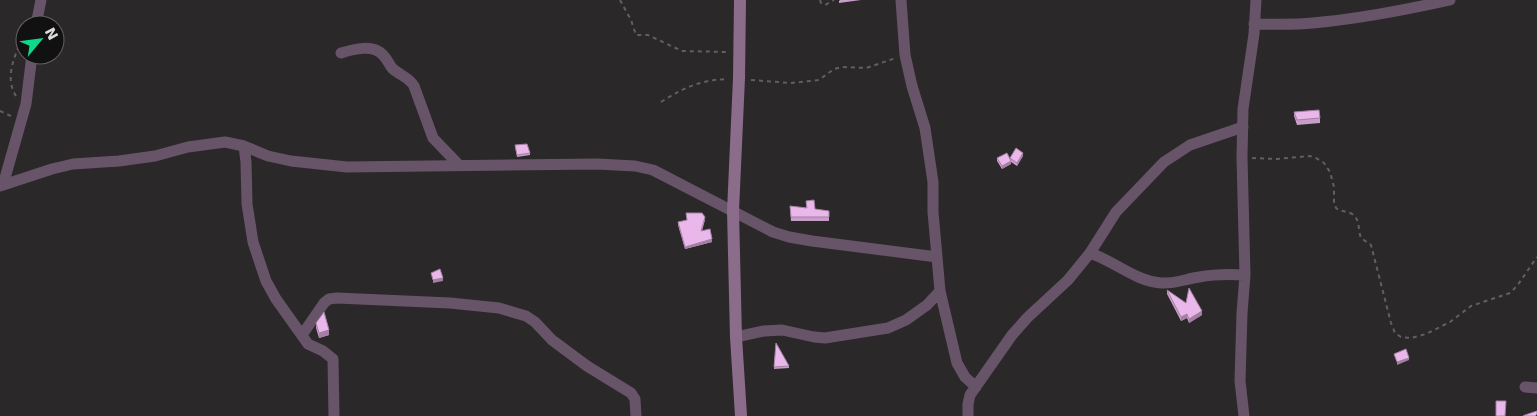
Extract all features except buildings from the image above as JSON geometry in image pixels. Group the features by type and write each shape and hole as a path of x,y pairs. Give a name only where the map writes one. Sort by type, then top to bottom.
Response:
{"street":[{"path":"38,15 41,0"},
{"path":"740,0 739,78 733,211 736,337 741,416"},
{"path":"901,0 905,55 925,128 933,182 933,212 940,291 957,363 965,377 976,387"},
{"path":"1244,416 1240,381 1240,349 1245,275 1242,158 1243,109 1256,0"},
{"path":"1254,24 1310,23 1364,18 1450,0"},
{"path":"342,53 353,50 374,49 384,56 393,69 412,82 433,138 459,165"},
{"path":"1,186 26,104 31,65"},
{"path":"968,416 970,395 1012,335 1026,318 1068,280 1090,253 1116,212 1164,162 1190,145 1211,136 1243,127"},
{"path":"1,186 73,164 128,160 155,156 204,144 225,142 244,146 268,156 291,161 347,167 588,164 646,167 773,232 790,238 937,257"},
{"path":"244,146 247,204 253,242 266,281 276,299 308,344 323,351 333,359 334,416"},
{"path":"1090,253 1102,257 1140,278 1161,283 1177,283 1194,278 1217,275 1245,275"},
{"path":"736,337 764,331 782,330 825,338 888,328 906,320 940,291"},
{"path":"302,335 324,303 329,299 450,303 499,308 526,316 535,322 552,340 587,366 632,393 635,399 636,416"}],"path":[{"path":"620,0 631,20 636,35 648,35 682,51 739,52"},
{"path":"820,0 825,5 834,0"},
{"path":"661,102 687,86 704,82 739,78 792,83 819,80 834,69 842,67 866,68 905,55"},
{"path":"15,57 10,74 11,83 14,94 26,104"},
{"path":"1242,158 1276,159 1310,156 1324,163 1332,179 1336,208 1354,216 1357,220 1361,238 1371,245 1391,322 1395,333 1401,337 1410,338 1426,334 1450,322 1471,306 1510,293 1537,257"}]}
